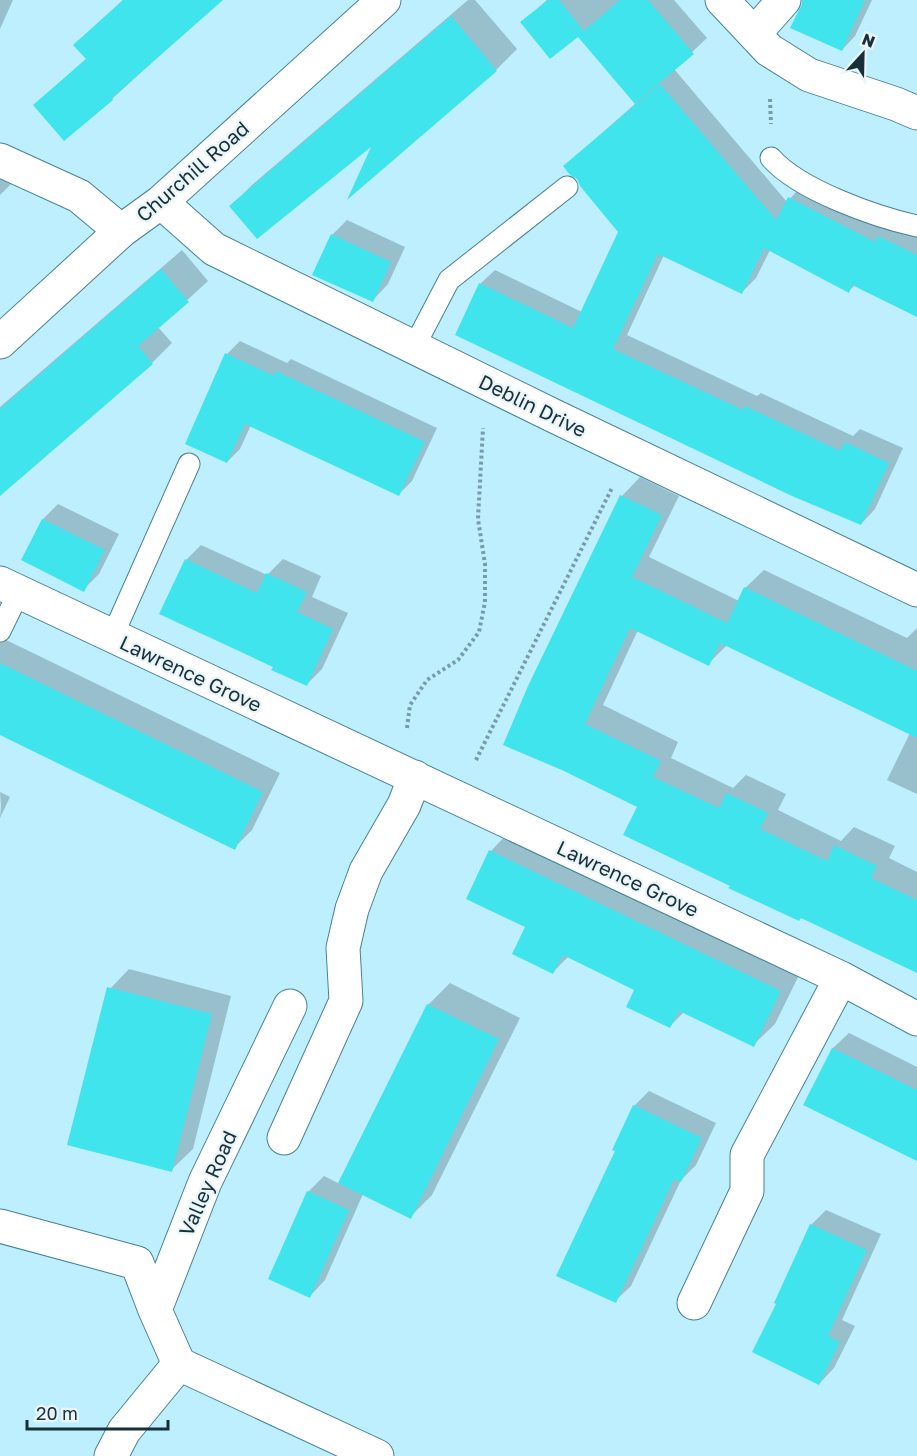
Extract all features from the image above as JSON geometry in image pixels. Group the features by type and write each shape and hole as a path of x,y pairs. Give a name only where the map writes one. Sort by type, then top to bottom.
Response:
{"street":[{"name":"Churchill Road","path":"0,342 122,231 161,202 384,0"},
{"path":"722,0 762,42 809,75 917,113"},
{"path":"762,42 784,0"},
{"path":"0,160 79,196 122,231"},
{"name":"Deblin Drive","path":"161,202 214,249 917,590"},
{"name":"Lawrence Grove","path":"9,588 841,978 917,1019"},
{"path":"284,1138 346,1000 343,948 352,909 366,871 404,805 408,774"},
{"path":"694,1303 747,1191 747,1155 841,978"},
{"name":"Valley Road","path":"155,1310 205,1182 290,1006"},
{"path":"0,1227 137,1263 179,1364 377,1456"},
{"path":"111,1456 124,1431 179,1364"}],"lane":[{"path":"771,158 792,176 860,210 917,226"},
{"path":"414,347 449,280 567,187"},
{"path":"111,637 189,464"},
{"path":"0,631 9,588"}],"path":[{"path":"762,42 771,158"},
{"path":"408,774 410,705 427,680 458,660 479,632 485,602 485,564 478,519 483,427 491,385"},
{"path":"458,797 629,452"}],"building":[{"path":"123,0 223,0 112,98 113,100 64,141 33,105 86,59 73,45"},
{"path":"548,0 559,0 584,31 620,0 648,0 694,54 635,104 578,37 550,59 520,22"},
{"path":"802,0 865,0 842,51 790,28"},
{"path":"451,16 497,71 347,200 371,147 257,239 229,206"},
{"path":"660,84 776,220 788,197 875,242 878,236 917,255 917,317 852,285 849,293 764,248 742,294 658,254 613,349 743,410 745,406 840,451 845,442 889,463 861,525 792,496 455,335 479,283 573,328 618,232 580,186 577,179 570,175 563,166"},
{"path":"331,234 391,262 373,302 312,275"},
{"path":"161,269 189,302 138,346 153,364 0,496 0,409"},
{"path":"225,353 274,376 276,371 425,442 399,496 245,424 227,463 185,444"},
{"path":"620,495 662,515 632,577 727,623 744,587 917,671 917,738 720,643 709,666 630,628 585,724 661,761 653,777 719,808 726,793 768,813 760,829 827,861 834,845 877,866 871,878 917,900 917,973 801,918 799,921 728,888 730,886 623,835 637,807 564,771 503,745 528,686"},
{"path":"42,519 105,550 84,592 21,560"},
{"path":"185,559 257,593 266,573 307,592 297,612 333,629 307,686 271,670 273,667 159,614"},
{"path":"0,663 263,792 235,850 0,735"},
{"path":"489,850 781,991 754,1047 679,1011 670,1028 626,1007 634,990 563,955 553,974 512,954 525,927 466,899"},
{"path":"107,987 212,1014 172,1172 67,1145"},
{"path":"427,1004 499,1039 411,1219 338,1183"},
{"path":"832,1048 917,1090 917,1161 803,1105"},
{"path":"633,1105 702,1138 681,1182 674,1179 616,1303 556,1276 615,1151 612,1150"},
{"path":"307,1191 349,1210 310,1298 268,1279"},
{"path":"810,1224 867,1250 828,1336 840,1342 819,1385 752,1352 776,1304 774,1303"}]}
